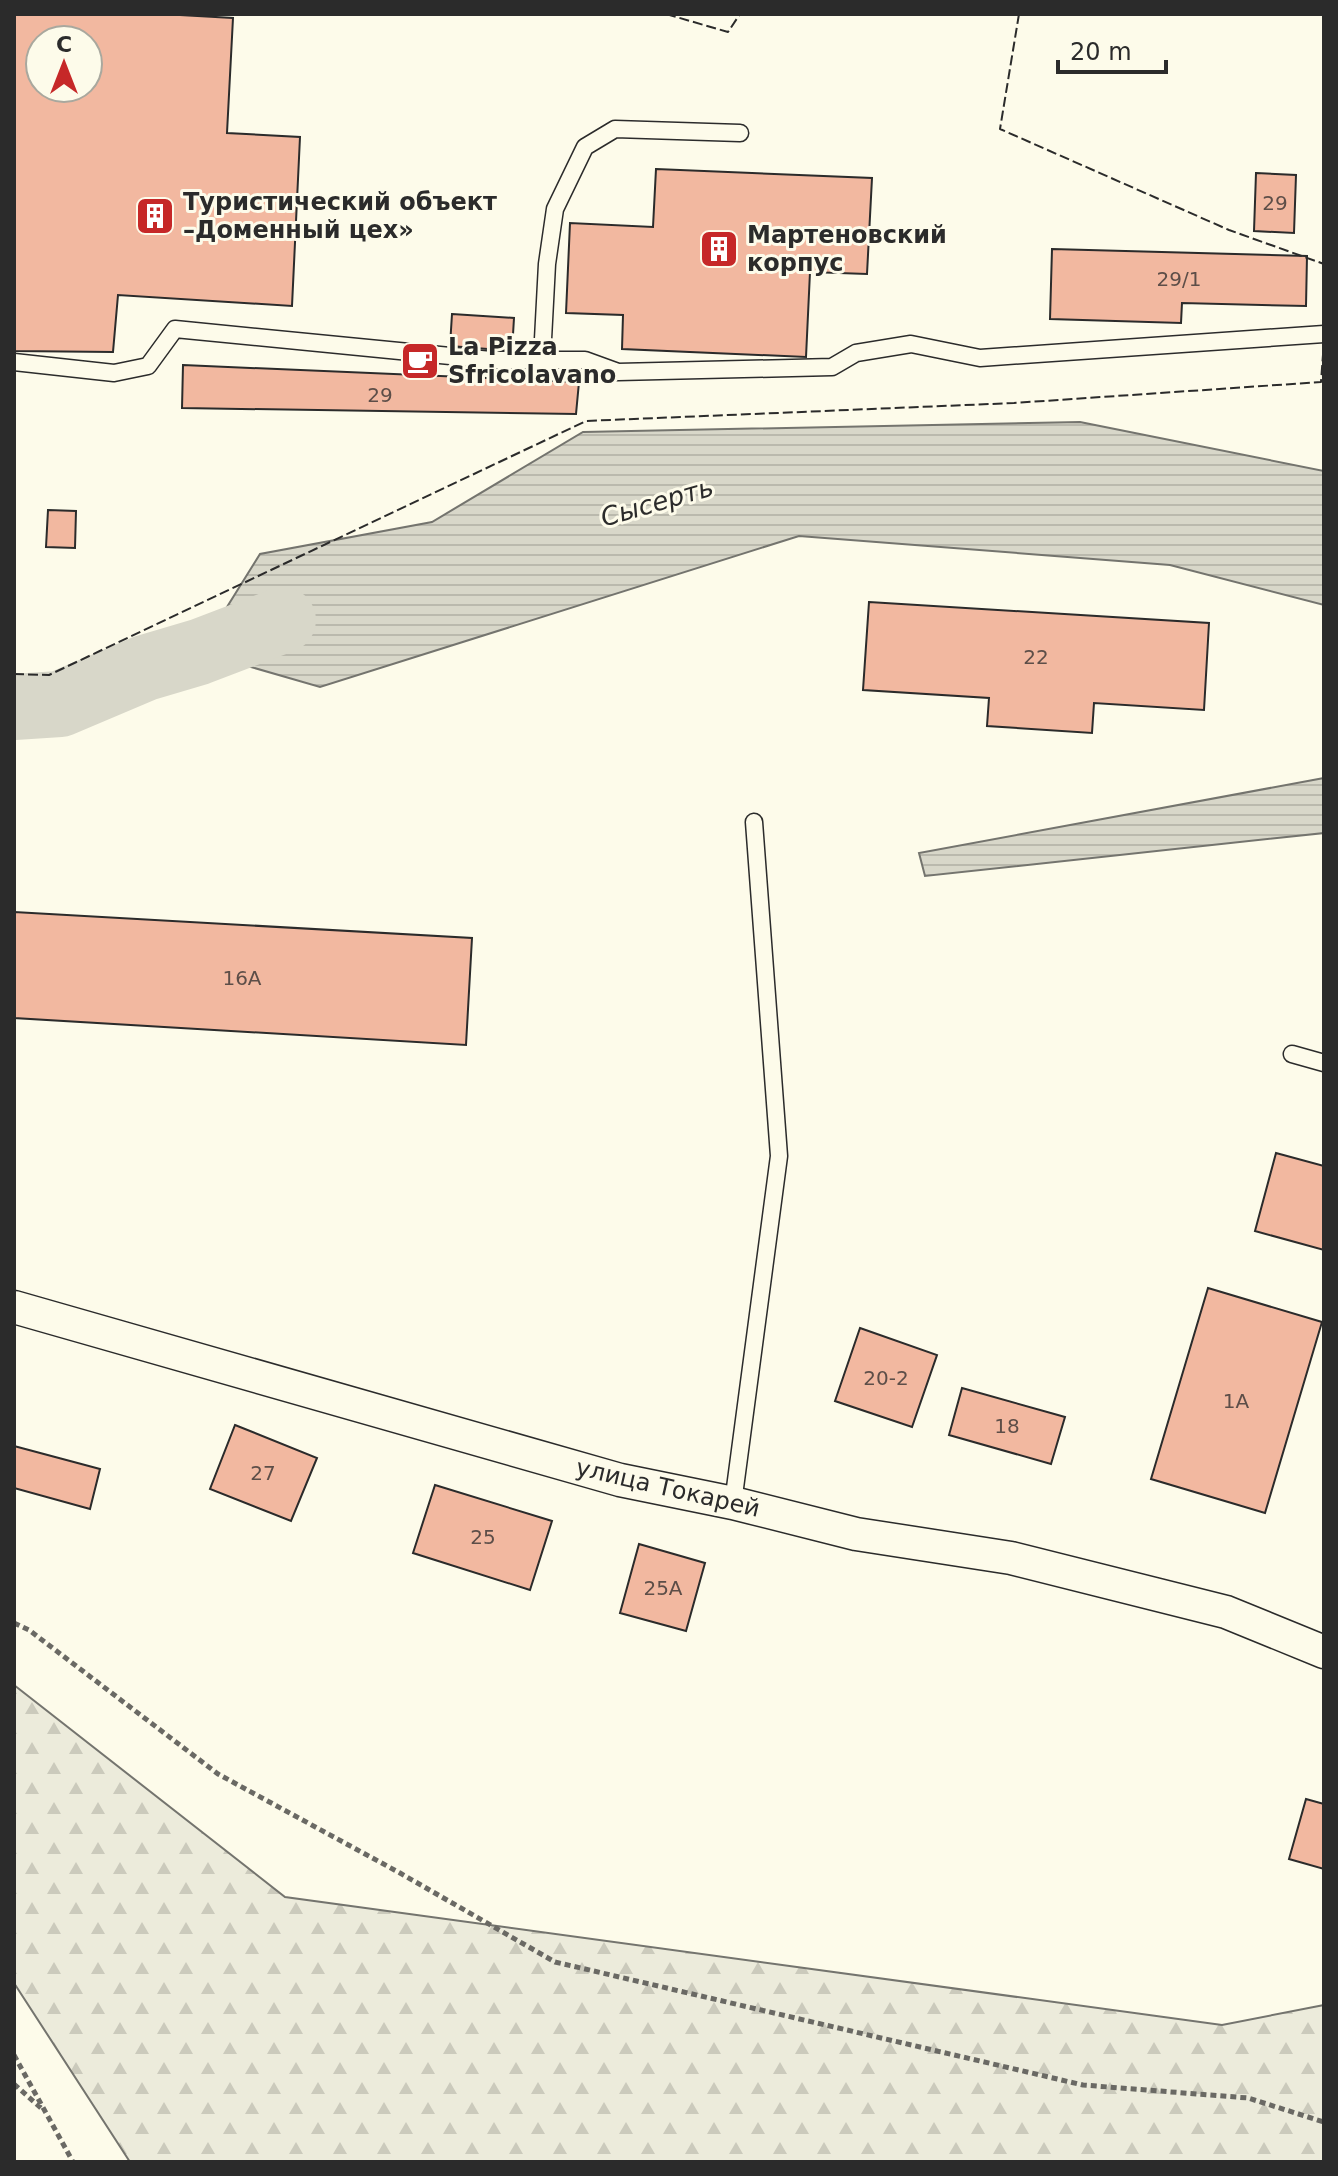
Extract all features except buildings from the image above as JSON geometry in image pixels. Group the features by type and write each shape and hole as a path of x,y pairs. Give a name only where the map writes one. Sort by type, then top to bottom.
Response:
{"street":[{"name":"улица Токарей","path":"14,1307 620,1480 733,1503 856,1534 1027,1562 1226,1612 1324,1652"}],"lane":[{"path":"542,358 547,264 555,209 585,147 615,129 740,133"},
{"path":"14,362 114,373 148,366 175,329 491,360 585,360 618,372 832,367 856,353 911,344 980,358 1324,334"},
{"path":"733,1503 779,1156 754,822"},
{"path":"1292,1054 1324,1063"}],"path":[{"path":"14,1623 29,1630 218,1774 555,1962 1083,2085 1248,2098 1324,2122"},
{"path":"14,2055 73,2162"},
{"path":"14,2084 46,2113"}],"green space":[{"path":"14,1685 285,1897 1222,2025 1324,2005 1324,2162 130,2162 14,1983"}],"water":[{"path":"1080,422 1324,471 1324,605 1170,565 799,536 320,687 199,652 260,554 432,522 583,432"},
{"path":"1324,778 1324,833 925,876 919,853"}],"waterway":[{"name":"Сысерть","path":"14,707 60,704 145,668 199,652 283,620"}],"fence":[{"path":"666,14 728,32 740,14"},
{"path":"1019,14 1000,129 1229,230 1324,264"},
{"path":"14,674 49,675 586,421 1014,403 1321,382 1324,341"}],"place":[{"name":"Туристический объект –Доменный цех»","path":"155,216"},
{"name":"Мартеновский корпус","path":"719,249"},
{"name":"La Pizza Sfricolavano","path":"420,361"}]}
